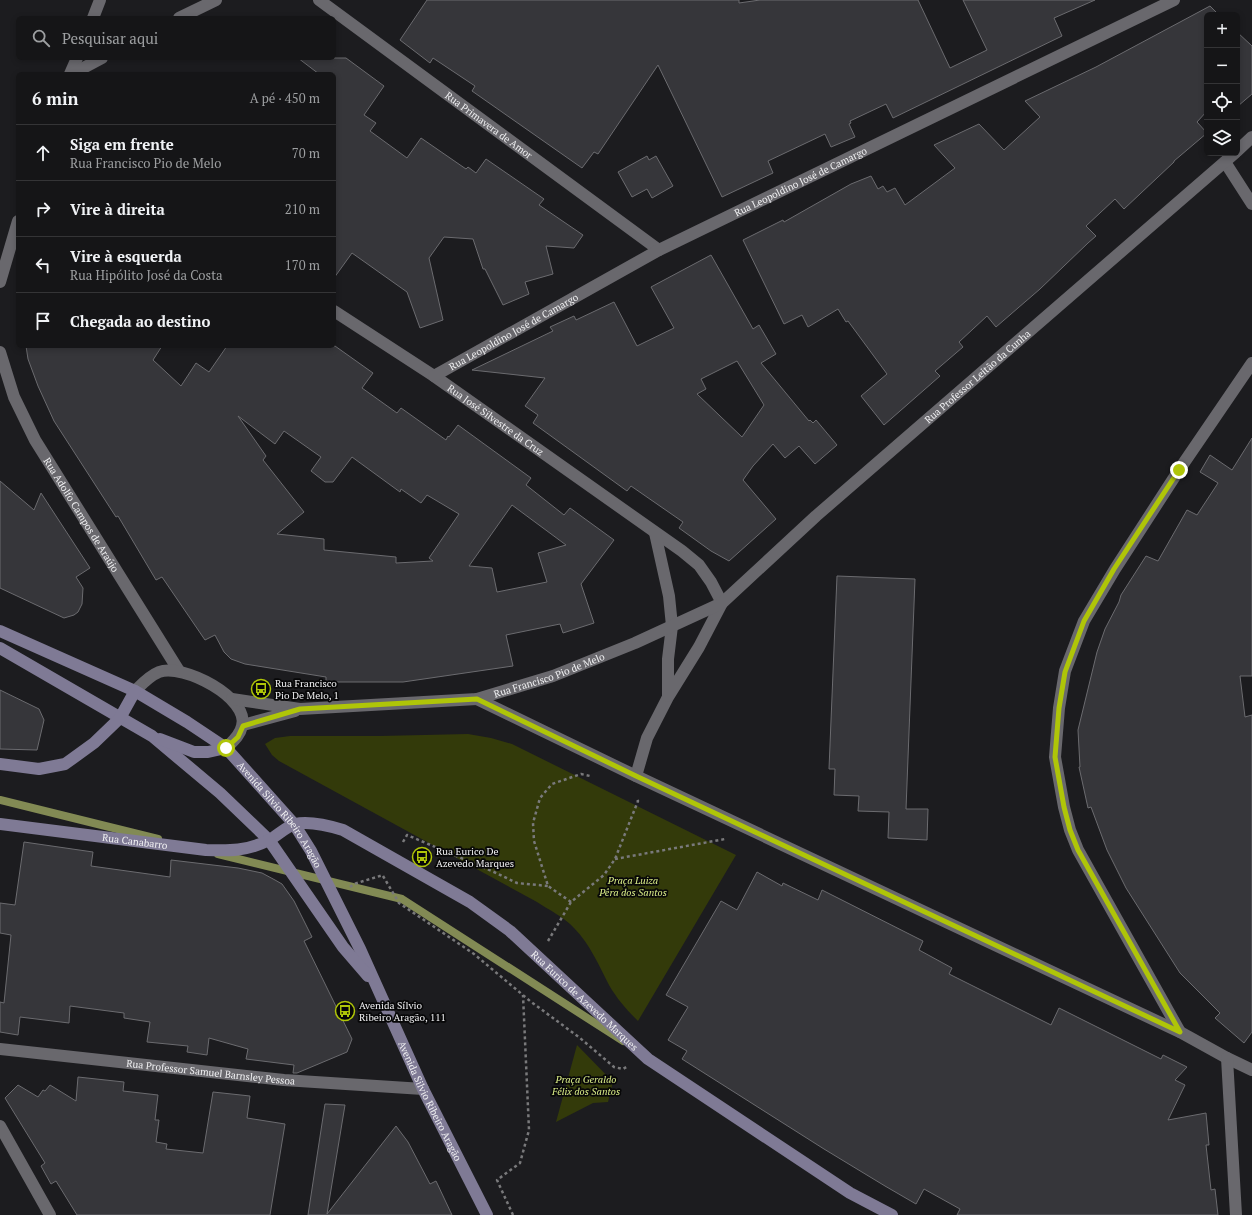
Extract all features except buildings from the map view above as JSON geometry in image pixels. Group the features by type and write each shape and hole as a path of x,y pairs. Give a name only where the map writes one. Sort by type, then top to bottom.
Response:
{"street":[{"path":"94,16 100,0"},
{"path":"183,16 216,0"},
{"name":"Rua Primavera de Amor","path":"319,0 659,250"},
{"name":"Rua Leopoldino José de Camargo","path":"434,376 659,250 1174,0"},
{"path":"72,72 75,60"},
{"path":"75,72 98,60"},
{"name":"Rua Professor Leitão da Cunha","path":"1240,148 1252,137"},
{"name":"Rua Professor Leitão da Cunha","path":"668,697 668,659 672,626 722,603 816,516 1232,156"},
{"path":"1226,162 1252,204"},
{"path":"0,282 16,228"},
{"name":"Rua José Silvestre da Cruz","path":"336,311 434,376 682,551 699,565 712,582 722,603"},
{"name":"Rua Adolfo Campos de Araújo","path":"0,352 14,397 35,440 179,670"},
{"path":"1180,1032 1078,850 1070,830 1064,807 1055,757 1059,708 1065,672 1084,621 1114,569 1252,363"},
{"path":"655,533 669,596 672,626"},
{"name":"Rua Professor Leitão da Cunha","path":"636,776 647,738 668,697 699,647 722,603"},
{"name":"Rua Francisco Pio de Melo","path":"232,699 300,709 477,699 553,676 672,626"},
{"name":"Avenida Silvio Ribeiro Aragão","path":"0,631 135,692 187,722 226,748 294,824 311,851 360,949 423,1089 487,1215"},
{"name":"Avenida Silvio Ribeiro Aragão","path":"0,648 152,736 220,793 269,840 343,947 376,986"},
{"name":"Rua Francisco Pio de Melo","path":"135,692 146,680 160,672 179,670 198,676 232,699 241,713 243,726 300,709"},
{"path":"0,764 39,769 65,764 94,743 120,718 135,692"},
{"path":"477,699 749,830 1180,1032 1252,1070"},
{"path":"152,736 194,752 208,752 226,748 238,737 243,726"},
{"name":"Rua Canabarro","path":"0,824 199,849 231,851 251,848 269,840"},
{"path":"269,840 294,824"},
{"name":"Rua Eurico de Azevedo Marques","path":"294,824 330,826 343,830 470,902 510,931 648,1059 850,1193 892,1215"},
{"name":"Rua Professor Samuel Barnsley Pessoa","path":"0,1049 284,1080 423,1089"},
{"path":"1227,1058 1236,1215"},
{"path":"0,1126 50,1215"}],"path":[{"path":"548,886 534,841 533,824 540,798 552,784 581,774 595,778"},
{"path":"539,957 571,902 604,875 615,859 638,801 636,776"},
{"path":"615,859 725,839 749,830"},
{"path":"334,897 354,884 383,876 407,835 494,872 517,884 548,886 571,902"},
{"path":"383,876 399,903 474,954 530,1001 580,1038 614,1067 623,1068 648,1059"},
{"path":"514,1215 497,1180 520,1163 529,1130 522,994"}],"green space":[{"name":"Praça Luiza Pêra dos Santos","path":"468,734 512,744 736,855 638,1021 622,1004 612,990 585,941 566,920 537,902 279,761 272,755 265,744 275,738 290,736"},
{"name":"Praça Geraldo Félix dos Santos","path":"577,1045 613,1082 608,1102 593,1103 556,1122"}],"waterway":[{"path":"0,800 158,839"},
{"path":"218,854 402,899 623,1041"}],"place":[{"name":"Rua Francisco Pio De Melo, 1","path":"261,689"},
{"name":"Rua Eurico De Azevedo Marques","path":"422,857"},
{"name":"Avenida Sílvio Ribeiro Aragão, 111","path":"345,1011"}],"route":[{"path":"226,748 238,737 243,726 300,709 477,699 636,776 1180,1032 1078,850 1070,830 1064,807 1055,757 1059,708 1065,672 1084,621 1114,569 1179,470"}]}
